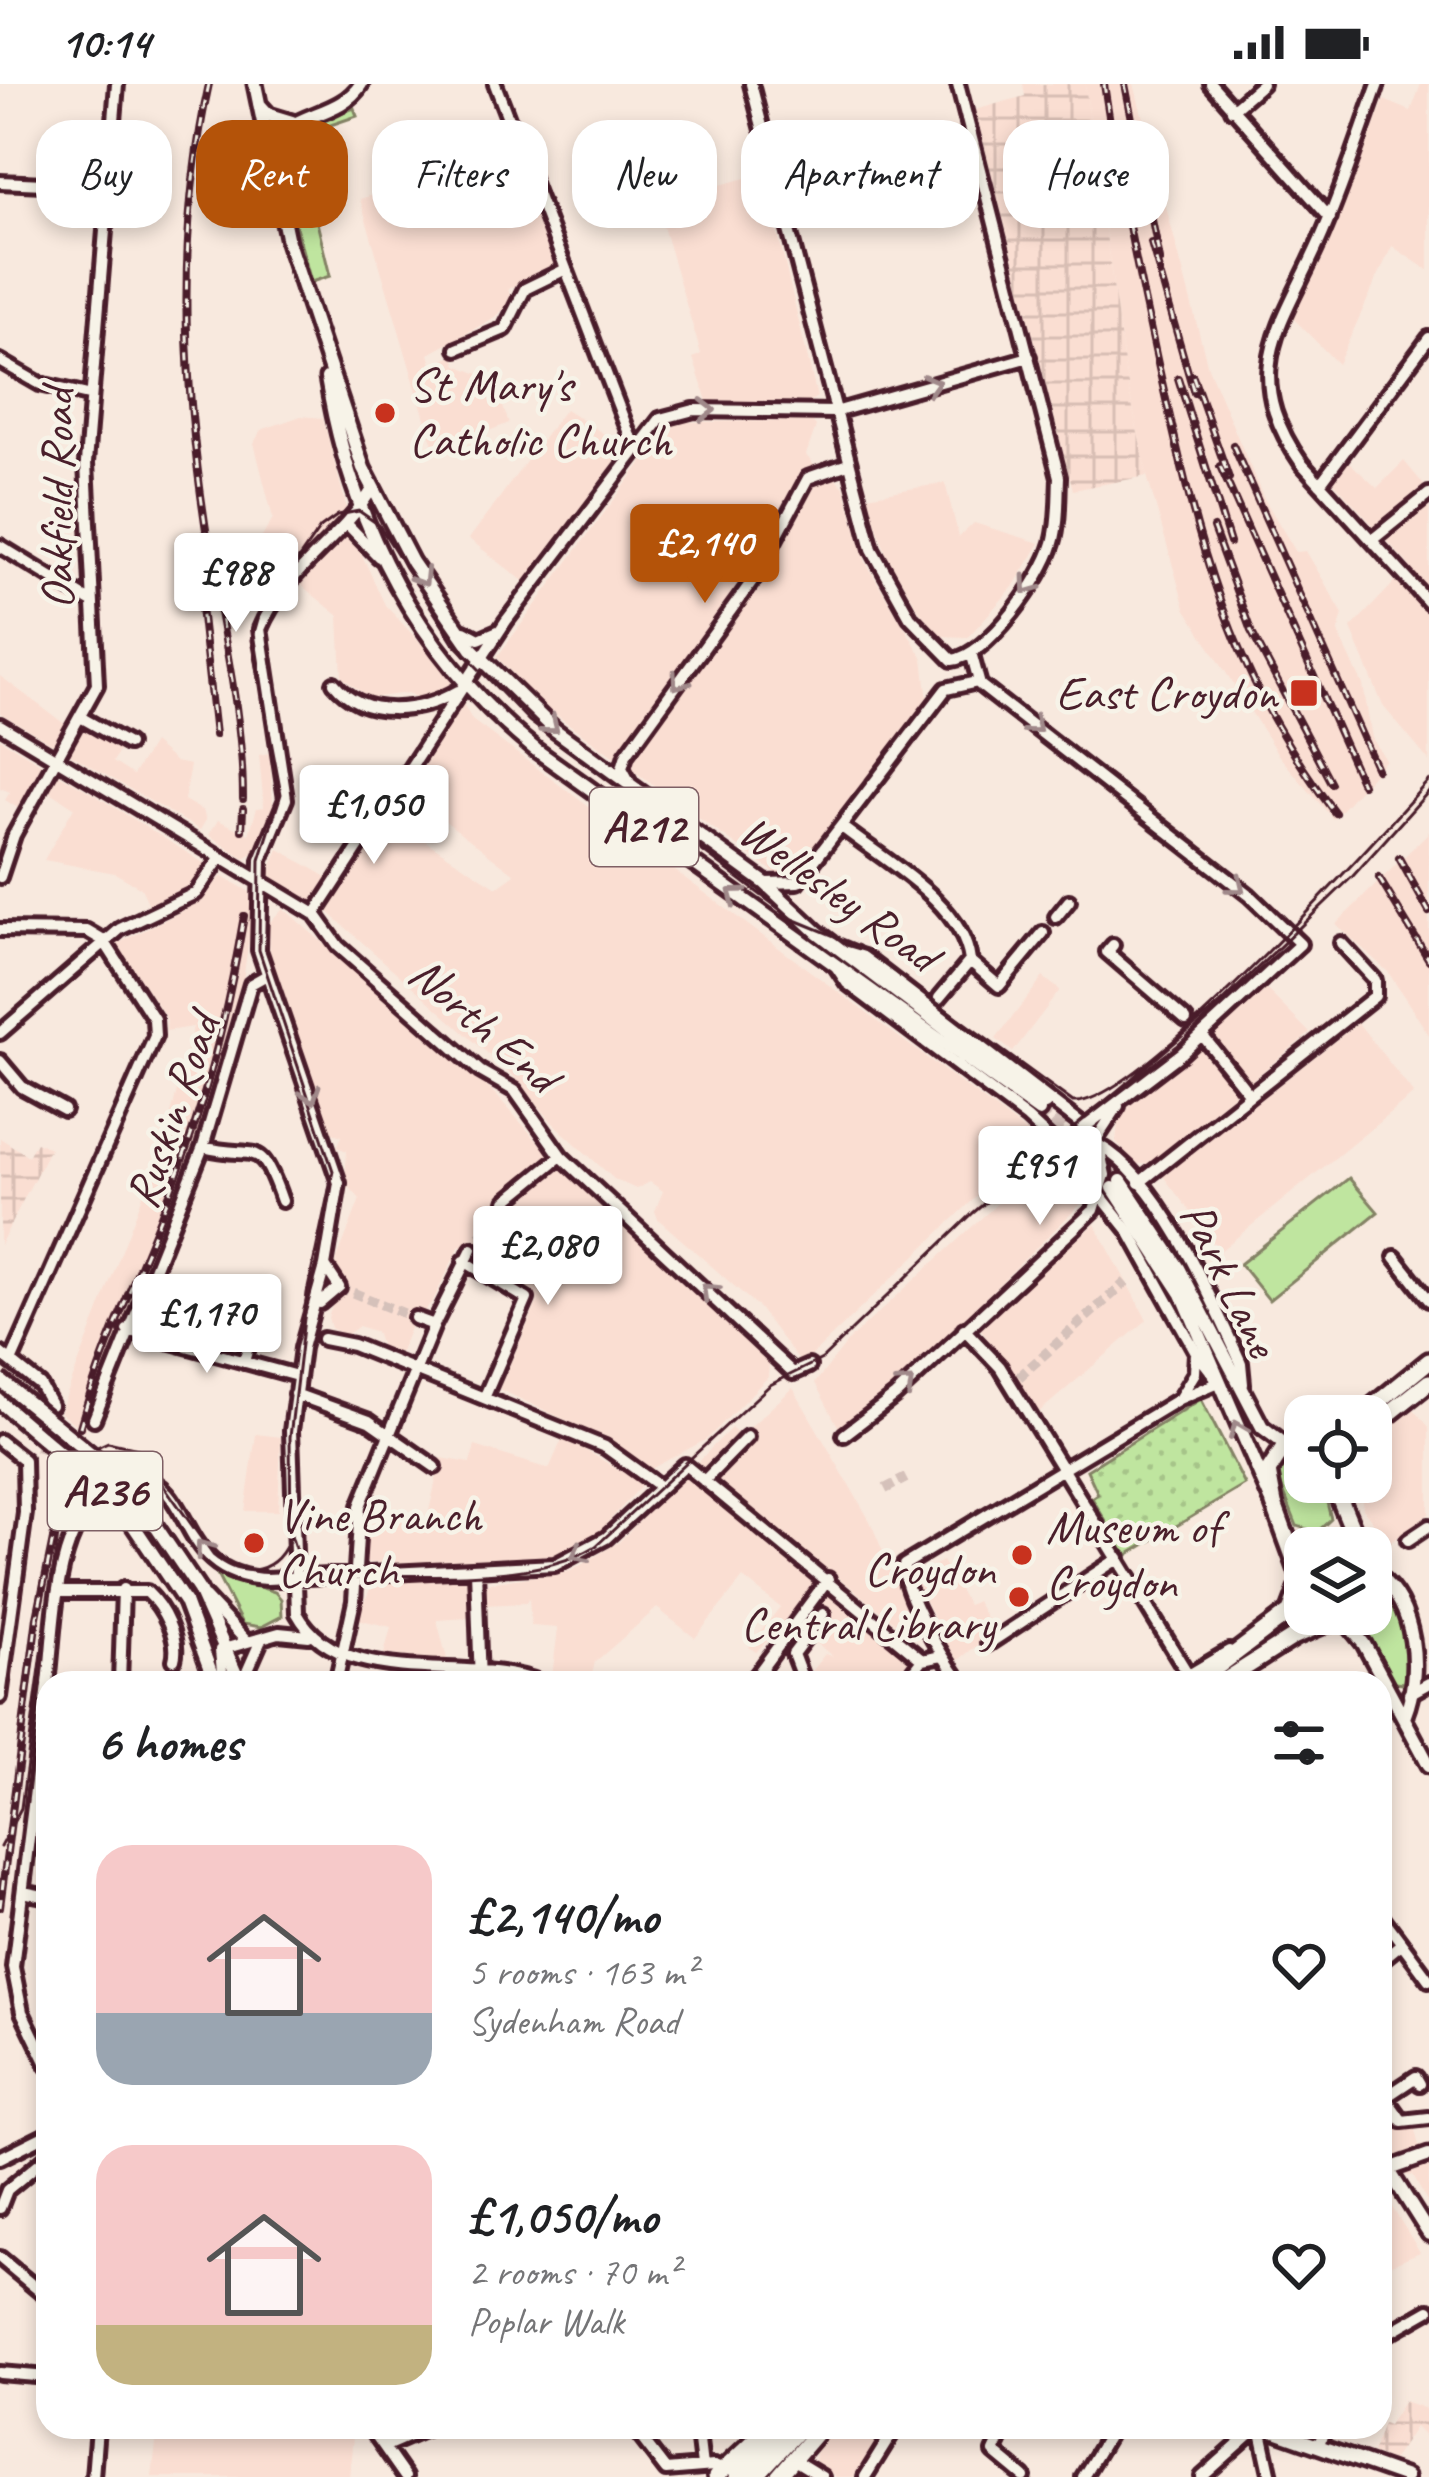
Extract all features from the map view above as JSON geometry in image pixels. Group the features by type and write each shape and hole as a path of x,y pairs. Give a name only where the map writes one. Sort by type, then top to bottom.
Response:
{"highway":[{"path":"1387,1395 1429,1361"},
{"path":"1392,1411 1429,1382"},
{"path":"1284,1457 1269,1467 1284,1532"},
{"path":"1204,1671 1284,1616"},
{"path":"1240,1671 1297,1635"},
{"path":"720,2473 757,2439"},
{"path":"720,2473 769,2439"},
{"path":"755,2477 790,2439"},
{"path":"778,2477 811,2439"}],"main road":[{"name":"Wellesley Road","path":"256,84 261,120"},
{"path":"297,120 345,101 361,84"},
{"path":"259,104 268,115 285,120"},
{"name":"Wellesley Road","path":"288,228 325,359 358,511 408,610 463,686 536,750 837,956"},
{"name":"Wellesley Road","path":"325,359 372,489 482,662 555,730 765,883 837,956"},
{"name":"A212","path":"837,956 1042,1108"},
{"path":"1112,1188 1172,1276 1214,1359 1219,1382"},
{"path":"1112,1188 1171,1252 1243,1384"},
{"name":"A236","path":"0,1380 110,1472 149,1514 196,1584 236,1671"},
{"name":"Park Lane","path":"1219,1382 1274,1504"},
{"name":"Park Lane","path":"1243,1384 1262,1426 1284,1439"},
{"name":"A236","path":"0,1402 119,1504 185,1602 214,1671"},
{"path":"1392,1588 1409,1618 1411,1666 1405,1715"},
{"path":"1349,1635 1374,1671"},
{"path":"1392,1697 1429,1765"},
{"path":"1392,2164 1429,2155"},
{"path":"1392,2181 1429,2234"},
{"path":"1300,2439 1406,2477"}],"street":[{"name":"Oakfield Road","path":"114,120 117,84"},
{"path":"495,84 629,429 642,440"},
{"path":"751,84 848,464 885,578 925,638 960,659 965,684 1249,895 1300,944 1120,1104 1092,1136 1064,1152"},
{"path":"958,84 1057,460 1058,506 1054,541 1041,571 960,659"},
{"path":"1211,84 1330,218"},
{"path":"1232,110 1262,84"},
{"path":"1378,84 1330,218 1285,305 1268,360 1274,412 1288,443 1429,603"},
{"path":"0,182 36,184"},
{"name":"Oakfield Road","path":"0,877 14,835 97,686 90,601 88,395 105,228"},
{"path":"457,349 505,329 527,286 566,269"},
{"path":"1321,484 1429,338"},
{"path":"315,914 503,627 662,417 680,411 835,412 1029,357"},
{"path":"0,361 40,385 88,395"},
{"path":"628,781 622,769 626,755 755,577 808,478 848,464"},
{"path":"279,1633 297,1608 290,1437 297,1376 326,1266 339,1184 258,946 261,860 286,799 261,625 326,538 347,524 372,489"},
{"path":"1372,540 1424,498"},
{"name":"Wellesley Road","path":"347,524 379,557"},
{"path":"0,545 90,601"},
{"path":"452,621 479,639 503,627"},
{"path":"960,659 965,684"},
{"path":"334,683 364,704 391,711 463,686"},
{"path":"765,883 796,884 965,684"},
{"path":"82,718 128,743"},
{"name":"North End","path":"0,725 315,914 338,946 459,1052 515,1091 558,1158 793,1372 809,1366"},
{"path":"842,827 950,915 967,937 970,962 999,986 1043,933"},
{"path":"0,1033 104,941 196,893 219,860"},
{"path":"1055,917 1070,901"},
{"path":"0,930 87,932 104,941 154,1019 155,1036 11,1362"},
{"path":"1139,1183 1375,996 1377,985 1341,943"},
{"path":"1112,945 1107,952 1186,1020"},
{"name":"Wellesley Road","path":"1064,1152 847,983 837,956 864,957 1092,1136"},
{"path":"939,998 970,962"},
{"name":"Ruskin Road","path":"99,1415 127,1330 203,1147 251,984 267,975"},
{"path":"1202,1035 1246,1090"},
{"path":"459,1052 470,1040"},
{"path":"0,1061 22,1087 64,1109"},
{"name":"Park Lane","path":"1092,1136 1139,1183 1189,1260 1240,1363 1243,1384"},
{"name":"Park Lane","path":"1092,1136 1142,1251 1196,1352 1219,1382"},
{"path":"203,1147 249,1148 269,1164 281,1183 282,1201"},
{"name":"Park Lane","path":"1064,1152 1112,1188"},
{"path":"506,1202 558,1158"},
{"path":"844,1436 1094,1210 1112,1188"},
{"path":"337,1671 357,1574 358,1513 434,1325 472,1249"},
{"path":"1395,1257 1429,1300"},
{"path":"464,1261 527,1299 485,1396"},
{"path":"316,1307 340,1287 326,1266"},
{"path":"244,1362 261,1300"},
{"path":"415,1318 434,1325"},
{"path":"967,1327 1187,1671"},
{"path":"127,1330 297,1376"},
{"path":"322,1339 415,1369 605,1447 659,1486"},
{"path":"1178,1399 1195,1372 1196,1352"},
{"path":"0,1353 40,1384 51,1405"},
{"path":"953,1671 903,1574 907,1562 1061,1474 1178,1399 1219,1382"},
{"path":"295,1394 320,1400 388,1432 435,1467"},
{"path":"704,1481 747,1437"},
{"path":"0,1441 24,1460"},
{"path":"24,1460 39,1452"},
{"path":"0,1697 6,1581 25,1513 24,1460"},
{"path":"50,1671 73,1525 134,1478 158,1484 215,1564 240,1578 267,1579 527,1570 568,1560 605,1538 685,1465 922,1660"},
{"path":"1408,1540 1429,1526"},
{"path":"988,1644 1119,1558"},
{"path":"476,1570 480,1671"},
{"path":"267,1579 297,1608 318,1640"},
{"path":"760,1671 828,1580"},
{"path":"196,1584 248,1642"},
{"path":"60,1592 123,1589 152,1596 172,1636 174,1660"},
{"path":"120,1671 123,1589"},
{"path":"793,1654 820,1618 804,1611"},
{"path":"218,1671 216,1657 226,1648 279,1633 431,1671"},
{"path":"247,1671 261,1640"},
{"path":"778,1646 793,1654 799,1671"},
{"path":"913,1671 922,1660 942,1656"},
{"path":"1245,1671 1251,1664"},
{"path":"1408,1694 1429,1680 1411,1666"},
{"path":"36,1823 14,1967 22,2012 36,2041"},
{"path":"23,1892 36,1895"},
{"path":"1392,1931 1429,1980"},
{"path":"1392,1951 1401,1944"},
{"path":"1392,2093 1416,2077 1420,2084"},
{"path":"1392,2109 1402,2121 1429,2118"},
{"path":"0,2158 36,2140"},
{"path":"0,2208 12,2184 36,2165"},
{"path":"0,2258 36,2288"},
{"path":"1392,2331 1429,2310"},
{"path":"0,2373 36,2376"},
{"path":"93,2477 96,2439"},
{"path":"380,2439 405,2477"},
{"path":"386,2446 402,2439"},
{"path":"640,2439 654,2461 682,2474 720,2473"},
{"path":"700,2439 720,2473"},
{"path":"865,2477 889,2439"},
{"path":"1000,2439 994,2452 1024,2477"},
{"path":"1083,2477 1106,2439"},
{"path":"1202,2477 1247,2439"},
{"path":"1263,2439 1271,2477"},
{"path":"1319,2445 1321,2439"},
{"path":"794,2460 822,2477"}],"shaded area":[{"path":"1023,84 1085,84 1090,120 1003,120 1003,219 975,110 1025,96"},
{"path":"1085,84 1134,84 1143,120 1090,120"},
{"path":"1421,84 1429,84 1429,271 1392,246 1338,364 1292,317 1335,229 1384,100 1411,111"},
{"path":"741,179 741,228 776,228 817,397 809,402 707,401 693,358 701,354 663,228 717,228 717,186"},
{"path":"372,195 372,228 540,228 554,265 508,289 512,302 492,319 429,354 432,364 454,356 457,365 493,380 509,423 435,452 360,199"},
{"path":"1169,218 1208,367 1263,497 1296,552 1306,551 1343,614 1338,632 1363,685 1372,738 1386,760 1333,819 1279,756 1185,608 1147,476 1125,371 1105,228 1169,228"},
{"path":"1005,228 1105,228 1125,371 1147,476 1073,490"},
{"path":"565,409 626,448 526,583 469,539"},
{"path":"301,416 323,418 355,540 385,605 444,668 472,720 1032,1136 1033,1142 802,1365 758,1307 658,1219 655,1211 663,1191 650,1182 636,1189 614,1179 553,1123 513,1076 327,911 353,866 394,821 497,887 515,874 408,793 453,717 408,693 369,698 342,677 339,616 280,568 268,583 257,546 273,518 254,443 261,430"},
{"path":"812,421 816,426 806,455 823,477 834,477 844,487 866,563 923,658 928,701 793,873 782,878 541,704 497,657 672,422"},
{"path":"1348,461 1377,488 1404,461 1429,491 1429,761 1383,706 1351,628 1410,566 1333,481"},
{"path":"945,483 959,537 974,523 1040,543 1013,587 968,637 941,636 920,612 887,556 867,496"},
{"path":"0,676 66,725 73,715 123,744 113,762 133,775 153,743 175,762 190,765 184,800 203,811 206,820 200,830 0,713"},
{"path":"0,739 210,867 189,888 150,907 141,888 115,873 44,860 74,807 38,784 21,810 5,800 10,792 0,788"},
{"path":"270,753 273,806 255,852 244,858 209,835 218,820 249,834 257,808 264,807 259,755"},
{"path":"1429,832 1429,1035 1388,972 1336,924"},
{"path":"279,849 332,880 317,904 268,875"},
{"path":"222,876 250,892 254,902 243,981 183,1183 100,1377 84,1432 60,1412 165,1138 193,1027 166,1031 167,1019 117,944 196,904"},
{"path":"283,908 496,1095 557,1163 608,1205 769,1364 768,1377 707,1439 649,1470 598,1435 499,1389 538,1301 475,1256 467,1244 459,1247 433,1301 424,1311 418,1309 400,1352 383,1352 376,1332 359,1326 345,1336 331,1328 328,1317 343,1278 335,1274 337,1259 360,1199 345,1182 347,1151 337,1147 342,1136 330,1132 270,959 269,923"},
{"path":"1043,977 1060,990 1013,1052 996,1039"},
{"path":"1266,989 1310,1033 1148,1164 1135,1164 1116,1141 1119,1115"},
{"path":"1358,1023 1414,1094 1220,1251 1163,1176"},
{"path":"0,1138 28,1156 36,1142 50,1148 0,1245"},
{"path":"1054,1160 1087,1198 890,1391 840,1430 815,1383 849,1340 1000,1201"},
{"path":"1095,1224 1147,1320 1038,1413 978,1325"},
{"path":"793,1388 870,1521 916,1629 910,1635 832,1572 756,1652 749,1647 780,1607 743,1578 695,1638 657,1608 595,1662 593,1671 553,1671 558,1628 531,1626 529,1598 526,1603 483,1605 482,1584 571,1571 619,1542 731,1428 740,1436"},
{"path":"1413,1408 1429,1427 1429,1514 1392,1541 1392,1527 1377,1527 1362,1503 1392,1503 1392,1425"},
{"path":"256,1434 281,1437 278,1511 245,1511"},
{"path":"563,1437 643,1484 598,1533 542,1561 363,1563 362,1526 380,1526 382,1518 426,1524 441,1458 470,1463 475,1446 549,1469"},
{"path":"942,1561 968,1605 976,1601 994,1632 956,1662 913,1577"},
{"path":"469,1579 468,1618 437,1620 448,1663 384,1654 391,1627 357,1619 374,1580"},
{"path":"827,1585 909,1655 910,1666 906,1671 811,1671 825,1654 833,1657 811,1638 825,1617 814,1606"},
{"path":"1392,2116 1398,2123 1414,2126 1419,2146 1429,2144 1429,2205 1413,2176 1392,2174"},
{"path":"1392,2207 1420,2252 1392,2264"},
{"path":"1404,2401 1429,2410 1429,2441 1415,2427 1392,2461 1372,2453 1377,2439 1392,2439 1392,2419"},
{"path":"157,2439 353,2439 349,2477 152,2477"},
{"path":"824,2439 878,2439 854,2477 836,2477 816,2463 815,2453"}],"green space":[{"path":"354,108 357,116 345,120 321,120"},
{"path":"296,228 318,228 330,276 311,282"},
{"path":"1349,1178 1378,1212 1269,1300 1240,1264"},
{"path":"1201,1399 1245,1485 1126,1556 1092,1498 1098,1494 1087,1470"},
{"path":"1284,1465 1284,1493 1276,1473"},
{"path":"1288,1503 1327,1503 1331,1519 1322,1527 1297,1526"},
{"path":"216,1573 275,1592 281,1599 282,1616 261,1627 242,1624"},
{"path":"1392,1601 1404,1627 1404,1683 1394,1682 1392,1671 1386,1671 1362,1635 1392,1635"}],"tunnel":[{"path":"1045,1104 1121,1181"},
{"path":"1039,1111 1113,1188"},
{"path":"472,1249 506,1201"},
{"path":"1019,1377 1126,1282"},
{"path":"339,1287 415,1318"},
{"path":"39,1452 51,1405"},
{"path":"885,1489 906,1478"}],"tram line":[{"path":"1429,780 1311,908 1200,1018 1104,1092 1073,1102 859,946 793,919 529,721 453,642 379,525 359,511 338,515 320,528 259,615 252,640 281,794 260,860 259,950 333,1171 307,1293 290,1437 291,1535 298,1558 326,1575 465,1575 537,1568 596,1546 770,1385 822,1359 973,1213 1220,1004 1353,876 1429,791"},
{"path":"40,1671 58,1535 84,1453 108,1442 138,1449 213,1555 236,1568 269,1565 291,1535"},
{"path":"0,1847 21,1808 36,1697"}],"railway":[{"path":"209,84 191,202 189,378 201,496 236,707 243,799"},
{"path":"1104,84 1143,295 1202,544 1241,653 1266,706 1335,813"},
{"path":"1125,84 1160,260"},
{"path":"1151,243 1194,393"},
{"path":"1193,376 1229,478"},
{"path":"1178,378 1230,543"},
{"path":"1233,445 1377,769"},
{"path":"1220,466 1362,784"},
{"path":"1213,528 1251,631 1331,783"},
{"path":"198,580 215,735"},
{"path":"242,830 243,809"},
{"path":"1399,858 1429,912"},
{"path":"1379,878 1429,960"},
{"path":"80,1427 193,1129 219,1038 244,916"},
{"path":"0,1907 37,1617 66,1476"}],"place":[{"name":"St Mary's Catholic Church","path":"385,413"},
{"name":"East Croydon","path":"1304,693"},
{"name":"Vine Branch Church","path":"254,1543"},
{"name":"Museum of Croydon","path":"1022,1555"},
{"name":"Croydon Central Library","path":"1019,1597"}]}
